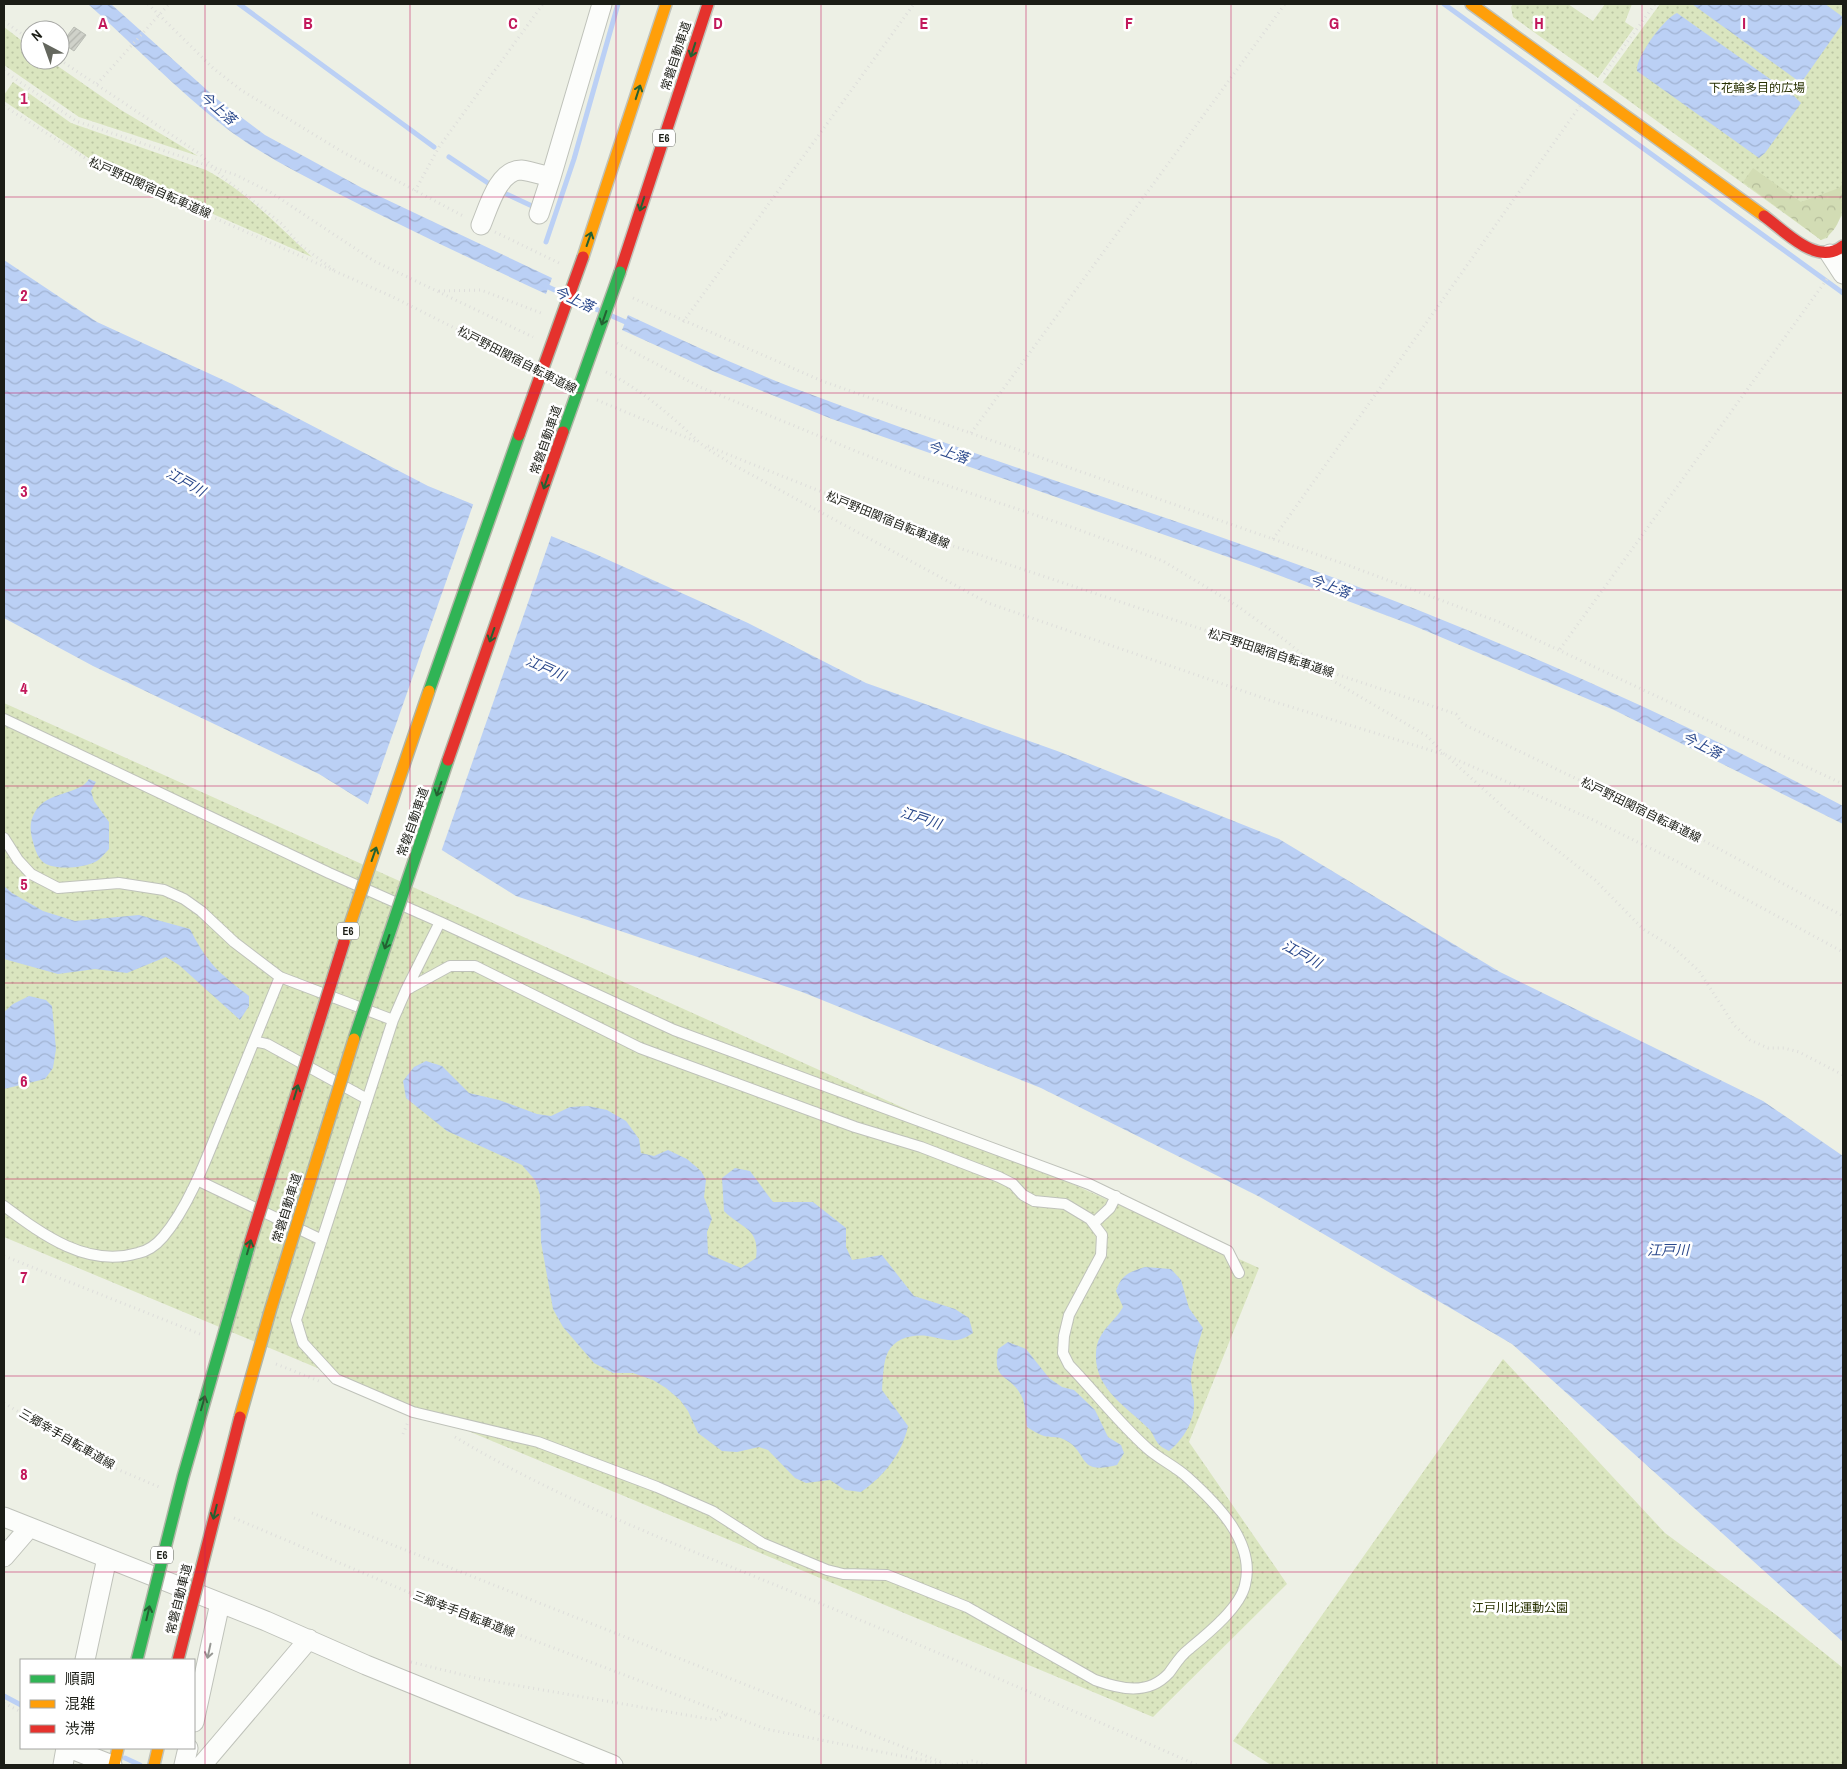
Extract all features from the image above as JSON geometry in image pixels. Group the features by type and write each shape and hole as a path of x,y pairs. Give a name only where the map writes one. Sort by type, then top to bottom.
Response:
{"main road":[{"name":"常磐自動車道","path":"137,1659 151,1596 190,1450 256,1223 326,996 424,708 595,221 666,4"},
{"name":"常磐自動車道","path":"178,1659 227,1465 293,1236 361,1019 463,717 620,272 708,4"},
{"path":"1471,4 1484,8 1811,250 1819,254 1837,250"},
{"path":"595,221 635,60"},
{"path":"113,1765 118,1749"},
{"path":"154,1765 158,1749"}],"street":[{"path":"539,214 552,177 602,4"},
{"path":"481,225 500,182 511,173 520,170 552,177"},
{"path":"1837,250 1843,274"},
{"path":"4,1517 309,1639 366,1665 613,1765"},
{"path":"4,1557 29,1528"},
{"path":"85,1659 107,1558"},
{"path":"195,1717 220,1603"},
{"path":"202,1765 309,1639"},
{"path":"64,1765 68,1749"},
{"path":"71,1749 113,1765"},
{"path":"184,1765 188,1749"}],"lane":[{"path":"4,719 329,873 674,1030 949,1131 1116,1196 1228,1251 1239,1273"},
{"path":"4,838 18,860 30,874 58,888 119,883 164,890 184,900 280,977 393,1020"},
{"path":"406,990 450,966 475,966 640,1048 855,1127 921,1147 999,1176 1013,1184 1023,1195 1034,1201 1065,1204 1090,1219 1102,1234 1101,1255 1069,1315 1064,1336 1063,1353 1069,1365 1137,1439 1148,1450 1187,1476 1233,1525 1243,1544 1248,1564 1245,1586 1237,1602 1183,1654 1168,1674 1154,1684 1137,1689 1116,1687 1095,1680 968,1607 887,1575 843,1574 827,1570 762,1543 712,1512 657,1487 538,1442 413,1412 336,1380 302,1343 296,1320 393,1020 406,990 440,922"},
{"path":"4,1206 53,1241 76,1250 94,1255 138,1253 151,1247 163,1237 197,1180 280,977"},
{"path":"254,1041 267,1044 367,1099"},
{"path":"197,1180 322,1240"},
{"path":"1094,1223 1110,1208 1116,1196"}],"path":[{"path":"148,4 161,14 213,68 241,90 341,152 560,264"},
{"path":"97,84 128,52 169,4"},
{"path":"416,191 439,147 543,4"},
{"path":"683,322 914,4"},
{"path":"971,433 1285,4"},
{"path":"1599,82 1655,4"},
{"path":"4,21 20,33"},
{"path":"70,66 200,154 224,178 282,224 298,243 339,273"},
{"path":"4,71 76,121 236,175 270,192 374,261 439,290 481,290 544,314"},
{"name":"松戸野田関宿自転車道線","path":"4,106 99,166 391,296 524,363"},
{"path":"1273,539 1574,115"},
{"path":"1560,649 1816,294"},
{"path":"631,297 683,322 822,381 1434,596 1560,649 1841,783 1843,776"},
{"path":"608,340 626,347 700,387 861,454 1163,561 1236,605 1286,641 1335,682 1428,736 1446,755 1511,814 1595,880 1644,929 1674,948 1699,971 1734,1025 1750,1040 1768,1048 1784,1048 1798,1052 1843,1075"},
{"name":"松戸野田関宿自転車道線","path":"595,399 783,478 867,509 923,536 1456,714 1462,724 1688,833 1843,916"},
{"path":"699,442 748,473 988,603 1275,702 1446,755 1572,810 1659,852 1843,952"},
{"name":"三郷幸手自転車道線","path":"4,1403 105,1464 160,1487"},
{"path":"403,1434 409,1420"},
{"path":"453,1436 487,1456 541,1483 660,1537 893,1634 1197,1765"},
{"path":"312,1513 948,1765"},
{"name":"三郷幸手自転車道線","path":"233,1518 415,1595 766,1729 948,1765"},
{"path":"403,1660 480,1679 715,1720 727,1714"},
{"path":"4,1703 20,1711"},
{"path":"952,1765 972,1761 989,1765"}],"green space":[{"path":"1513,4 1568,4 1593,21 1605,4 1632,4 1625,22 1634,28 1598,78 1513,17 1511,7"},
{"name":"下花輪多目的広場","path":"1660,4 1843,4 1843,214 1827,238 1821,240 1603,82"},
{"path":"4,27 20,39 20,70 63,70 121,110 198,156 79,117 4,65"},
{"path":"13,82 71,123 206,170 249,199 312,257 96,163 4,101 4,95"},
{"path":"1753,168 1801,202 1839,188 1843,183 1841,215 1834,229 1821,240 1743,182"},
{"path":"4,703 1259,1268 1189,1442 1287,1584 1153,1717 4,1237"},
{"name":"江戸川北運動公園","path":"1503,1359 1665,1533 1787,1623 1843,1668 1843,1765 1271,1765 1233,1741"}],"water":[{"path":"88,4 111,4 217,99 265,135 362,188 552,278 546,294 443,246 268,156 226,128 191,99"},
{"path":"1692,4 1825,4 1843,17 1843,23 1801,83"},
{"path":"1677,13 1794,96 1801,103 1765,153 1759,158 1637,71 1641,57 1651,39 1671,16"},
{"name":"江戸川","path":"4,260 97,322 232,384 428,486 593,553 748,623 866,683 1060,752 1279,839 1500,972 1763,1101 1843,1156 1843,1642 1512,1344 1260,1197 1041,1088 802,992 516,896 319,774 93,666 4,618"},
{"path":"628,315 791,387 947,444 1184,524 1340,580 1472,632 1634,702 1791,779 1843,806 1843,824 1614,710 1412,625 1251,565 832,419 715,372 622,330"},
{"path":"89,779 96,782 91,791 94,801 109,822 109,849 97,861 84,866 64,868 46,864 36,851 31,834 32,819 35,812 47,800 78,788"},
{"path":"4,886 12,893 43,911 75,921 139,915 190,929 202,951 215,967 249,996 249,1006 240,1020 179,965 166,957 127,973 95,969 58,974 4,959"},
{"path":"29,996 46,1000 52,1006 56,1049 53,1068 45,1079 4,1089 4,1012 13,1004"},
{"path":"426,1061 442,1066 469,1093 499,1100 537,1114 551,1116 570,1107 588,1106 607,1110 626,1121 639,1139 641,1153 654,1156 668,1150 687,1159 701,1171 706,1180 704,1197 712,1219 707,1232 708,1254 741,1268 756,1258 757,1248 752,1235 724,1211 722,1178 735,1168 750,1171 773,1202 813,1202 846,1228 846,1247 852,1260 882,1255 914,1296 955,1309 969,1318 973,1333 963,1338 949,1340 921,1335 908,1337 896,1342 888,1352 884,1365 882,1390 908,1426 897,1455 891,1464 861,1492 845,1490 830,1480 806,1483 795,1478 768,1450 759,1447 737,1452 722,1451 698,1433 688,1411 680,1400 653,1380 633,1373 613,1373 594,1363 563,1327 553,1309 541,1242 540,1195 535,1180 522,1165 447,1131 406,1098 403,1081 414,1067"},
{"path":"1145,1267 1171,1269 1181,1280 1189,1308 1203,1328 1191,1374 1194,1401 1193,1415 1184,1435 1169,1451 1159,1445 1152,1432 1111,1393 1098,1372 1096,1359 1099,1339 1123,1307 1116,1291 1120,1281 1126,1275"},
{"path":"1008,1342 1026,1349 1049,1378 1062,1387 1074,1390 1095,1410 1108,1437 1121,1445 1124,1453 1117,1465 1104,1468 1089,1465 1071,1444 1061,1438 1046,1437 1027,1427 1025,1406 1021,1395 1012,1383 999,1372 997,1367 998,1349"}],"pier":[{"path":"474,502 552,534 441,852 367,807"}],"building":[{"path":"74,27 86,35 74,51 70,48 70,32"}],"waterway":[{"path":"239,4 434,147"},
{"path":"546,242 574,159 618,4"},
{"path":"1444,4 1843,293"},
{"path":"449,157 491,185"},
{"path":"504,193 532,206"},
{"name":"今上落","path":"544,285 561,293"},
{"name":"今上落","path":"576,300 598,310"},
{"name":"今上落","path":"612,316 630,324"},
{"path":"4,1696 20,1704"},
{"path":"125,1758 140,1765"}],"traffic: slow":[{"path":"583,257 666,4"},
{"path":"1471,4 1764,216"},
{"path":"344,942 429,691"},
{"path":"240,1417 271,1308 354,1039"},
{"path":"114,1765 118,1749"},
{"path":"154,1765 158,1749"}],"traffic: jam":[{"path":"620,272 708,4"},
{"path":"1764,216 1791,238 1812,250 1833,251 1843,246"},
{"path":"519,435 583,257"},
{"path":"448,760 563,432"},
{"path":"250,1243 344,942"},
{"path":"178,1659 240,1417"}],"traffic: fast":[{"path":"563,432 620,272"},
{"path":"429,691 519,435"},
{"path":"354,1039 448,760"},
{"path":"137,1659 183,1477 250,1243"}]}
